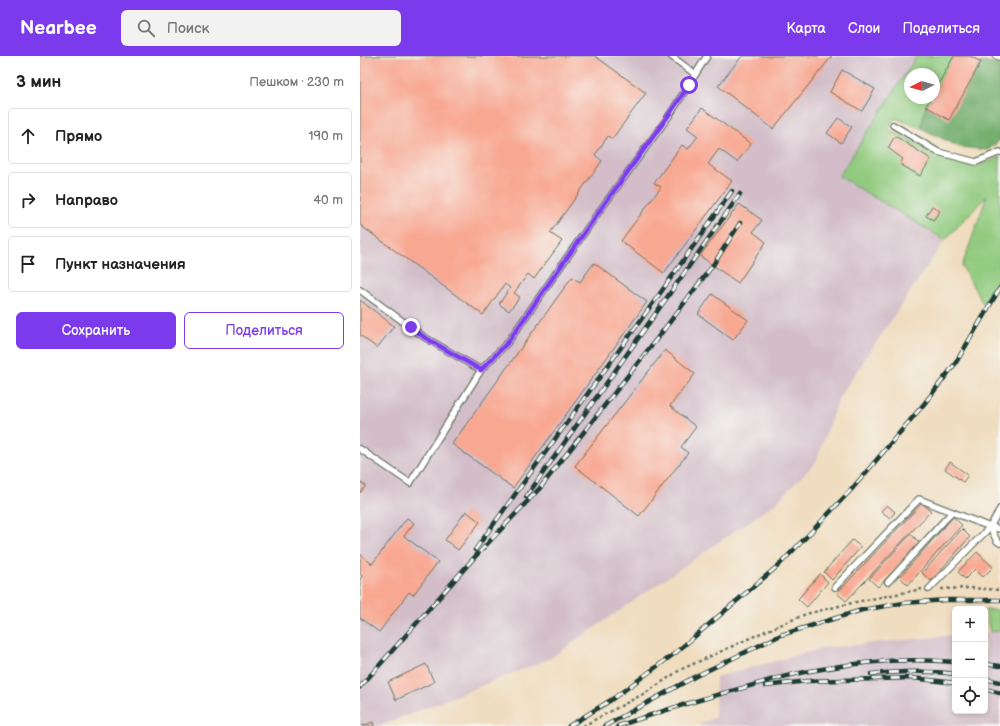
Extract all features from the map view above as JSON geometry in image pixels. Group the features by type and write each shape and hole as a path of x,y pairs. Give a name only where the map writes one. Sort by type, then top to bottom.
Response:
{"lane":[{"path":"671,56 695,74"},
{"path":"360,449 410,483 481,370 508,342 668,116 707,56"},
{"path":"996,56 1000,57"},
{"path":"893,125 938,152 976,162 1000,152"},
{"path":"360,290 424,337 481,370"},
{"path":"835,587 919,499 990,528 1000,529"},
{"path":"929,589 990,528 1000,509"},
{"path":"888,582 952,512"},
{"path":"990,528 997,541 1000,543"}],"path":[{"path":"583,726 647,692 680,670 806,614 921,589 970,588 1000,590"}],"shaded area":[{"path":"360,56 917,56 909,68 904,68 904,76 839,176 945,240 838,399 816,462 777,502 549,659 380,726 360,726"},
{"path":"1000,631 1000,726 698,726 715,717 716,677 823,648 952,635 952,714 988,714 988,633"}],"green space":[{"path":"917,56 954,56 940,81 940,68 909,68"},
{"path":"981,62 1000,65 1000,140 988,150 959,147 921,128 926,106 949,119"},
{"path":"904,76 904,104 927,104 921,128 895,118 888,129 951,160 976,167 1000,157 1000,275 983,304 962,266 987,196 945,240 839,176"},
{"path":"988,610 1000,610 1000,631 990,632"}],"building":[{"path":"360,56 595,56 646,93 612,139 608,136 595,155 602,161 550,233 562,241 534,279 528,274 514,293 520,297 509,311 499,304 510,288 505,284 483,315 360,225"},
{"path":"742,56 832,56 773,129 718,86"},
{"path":"954,56 970,56 981,62 949,120 926,106 927,104 940,104 940,81"},
{"path":"842,70 875,89 862,111 830,92"},
{"path":"702,108 751,144 737,162 719,149 708,164 732,181 664,273 621,241 661,187 654,183 682,145 688,149 698,136 687,128"},
{"path":"838,118 852,127 841,143 827,133"},
{"path":"895,136 931,159 920,176 900,164 903,159 888,148"},
{"path":"739,204 762,220 753,232 766,242 738,283 700,256"},
{"path":"932,206 940,211 933,220 926,216"},
{"path":"594,263 647,302 513,488 452,444 572,277 580,282"},
{"path":"712,294 748,320 733,340 698,314"},
{"path":"360,300 394,326 377,348 360,335"},
{"path":"665,350 695,374 670,406 696,427 681,447 688,453 639,516 575,466"},
{"path":"950,462 968,475 963,482 945,469"},
{"path":"360,482 366,486 360,493"},
{"path":"922,503 931,511 846,601 837,593"},
{"path":"887,505 895,512 890,518 881,511"},
{"path":"466,511 480,522 458,550 445,540"},
{"path":"953,517 962,525 908,585 900,577"},
{"path":"407,518 414,523 404,536 438,562 413,595 409,592 379,632 360,618 360,579 362,576 360,574 360,554 372,564"},
{"path":"962,529 970,537 931,581 922,573"},
{"path":"911,534 920,543 878,587 869,579"},
{"path":"852,540 861,547 832,580 824,572"},
{"path":"977,552 993,567 983,577 975,569 965,579 958,572"},
{"path":"820,574 828,582 807,607 798,599"},
{"path":"426,664 434,682 396,700 388,682"},
{"path":"373,722 374,726 362,726"}],"railway":[{"path":"475,550 732,191"},
{"path":"526,497 740,194"},
{"path":"360,687 472,560 540,488 713,265 740,223"},
{"path":"569,726 611,700 674,654 779,565 851,490 924,404 955,364 1000,288"},
{"path":"605,726 696,676 781,635 862,610 904,603 946,600 1000,600"},
{"path":"618,726 695,701 772,680 838,666 888,661 922,660 952,662"},
{"path":"988,664 1000,666"},
{"path":"871,674 902,672 952,674"},
{"path":"765,686 808,681 912,678 952,683"},
{"path":"988,680 1000,682"},
{"path":"988,690 1000,693"}],"route":[{"path":"411,327 424,337 481,370 508,342 689,85"}]}
